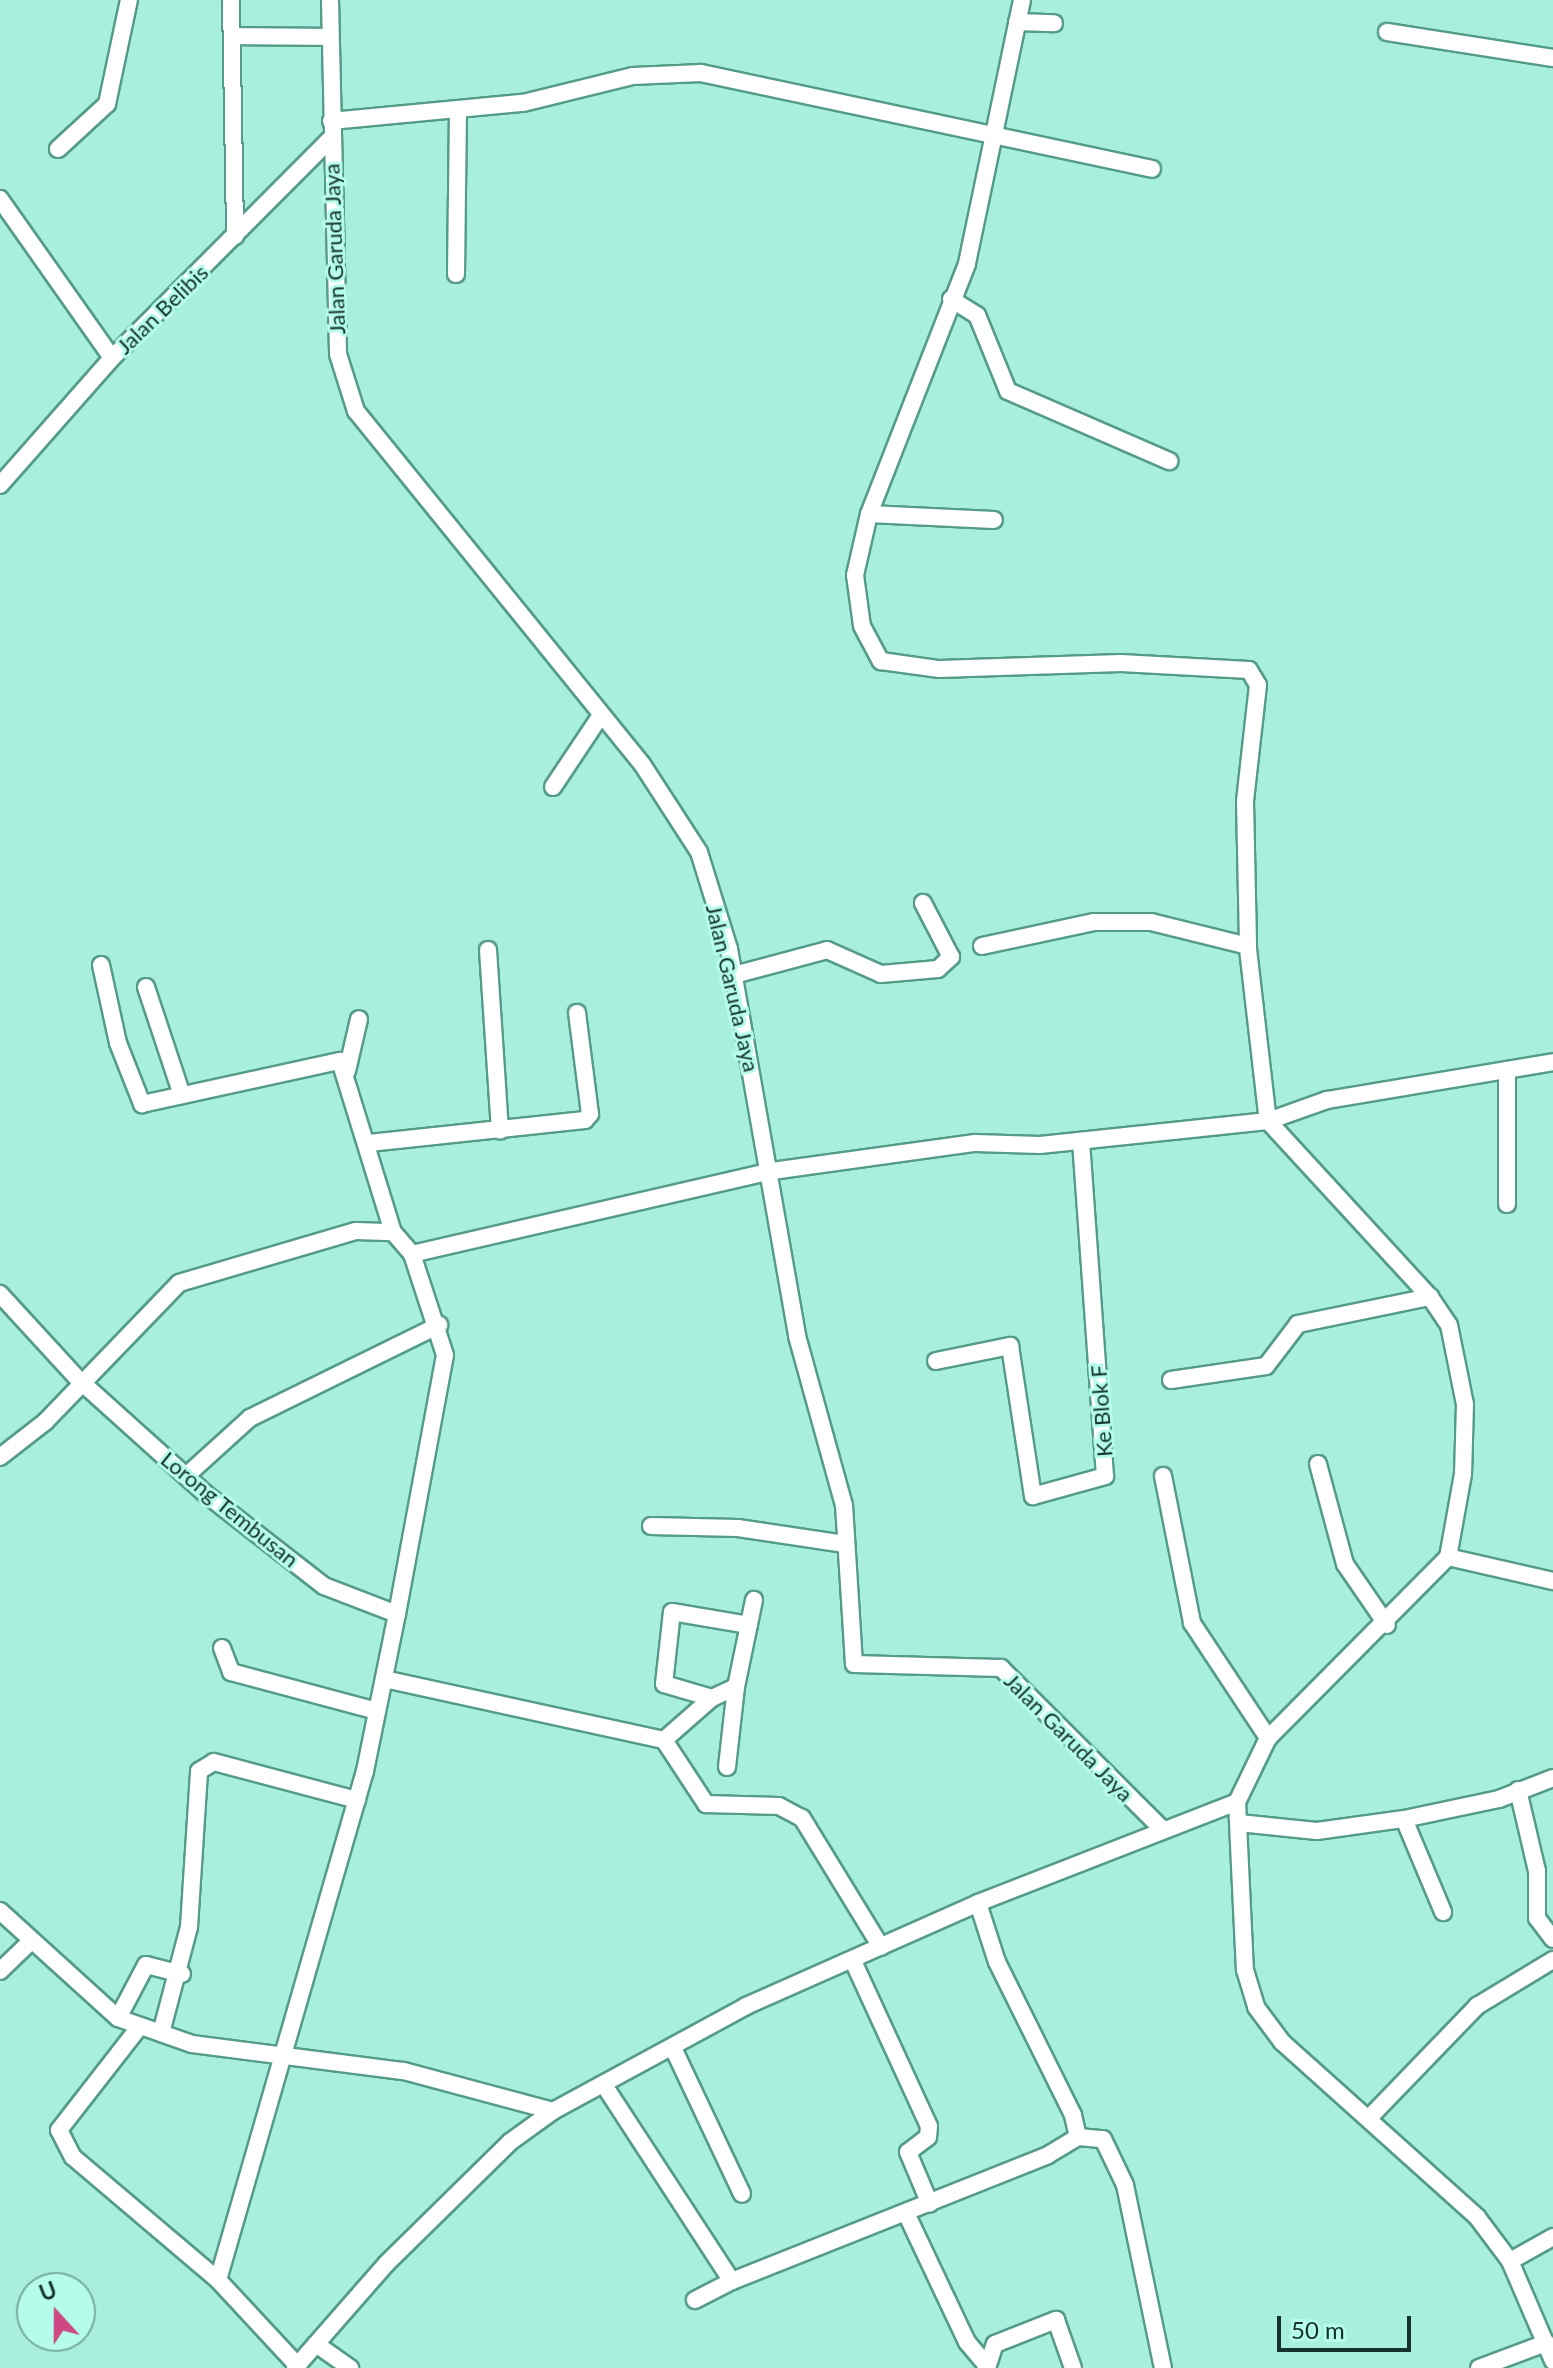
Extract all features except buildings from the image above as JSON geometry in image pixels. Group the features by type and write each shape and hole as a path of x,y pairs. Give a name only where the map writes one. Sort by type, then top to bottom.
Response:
{"street":[{"path":"58,149 107,104 129,0"},
{"path":"231,0 235,236"},
{"name":"Jalan Garuda Jaya","path":"330,0 338,354 356,411 601,715 699,852 734,975 772,1171 797,1336 837,1470 857,1667 942,1662 1001,1668 1161,1828"},
{"path":"1022,0 967,264 869,514 855,575 862,626 881,661 939,669 1121,663 1249,670 1258,685 1245,801 1248,946 1268,1121 1430,1297 1449,1325 1465,1404 1463,1474 1448,1557 1387,1625 1268,1738 1237,1802 1245,1970 1256,2007 1282,2042 1477,2217 1510,2261 1553,2361"},
{"path":"1017,22 1054,23"},
{"path":"1387,32 1553,58"},
{"path":"232,36 330,37"},
{"path":"331,130 458,109 584,93 633,76 701,73 1152,169"},
{"path":"456,274 458,109"},
{"name":"Jalan Belibis","path":"0,485 112,358 235,236 331,130"},
{"path":"0,199 112,358"},
{"path":"951,299 977,315 1008,391 1169,461"},
{"path":"869,514 994,520"},
{"path":"553,787 601,715"},
{"path":"734,975 827,950 840,950 881,974 938,969 951,957 923,903"},
{"path":"982,946 1094,922 1151,922 1248,946"},
{"path":"488,950 500,1131"},
{"path":"101,965 135,1093 152,1106 182,1095 324,1059 347,1071"},
{"path":"146,987 182,1095"},
{"path":"369,1143 577,1124 590,1114 577,1013"},
{"path":"218,2280 288,2052 357,1800 397,1614 445,1355 439,1325 412,1254 393,1232 347,1071 359,1019"},
{"path":"412,1254 772,1171 975,1143 1081,1141 1268,1121 1327,1100 1553,1062"},
{"path":"1507,1070 1507,1204"},
{"name":"Ke Blok F","path":"936,1361 1010,1346 1033,1496 1105,1476 1081,1141"},
{"path":"0,1457 45,1422 78,1379 179,1283 356,1231 393,1232"},
{"name":"Lorong Tembusan","path":"0,1294 78,1379 186,1476 324,1586 397,1614"},
{"path":"1171,1380 1266,1366 1298,1324 1430,1297"},
{"path":"186,1476 250,1418 439,1325"},
{"path":"1318,1464 1345,1564 1387,1625"},
{"path":"1163,1476 1192,1623 1268,1738"},
{"path":"651,1526 738,1528 845,1544"},
{"path":"1448,1557 1553,1581"},
{"path":"727,1767 736,1687 754,1600"},
{"path":"712,1698 664,1684 672,1612 749,1625"},
{"path":"222,1648 231,1672 377,1711"},
{"path":"384,1679 664,1740 706,1804 779,1806 802,1818 881,1947"},
{"path":"664,1740 712,1698 736,1687"},
{"path":"161,2033 182,1974 199,1771 214,1762 357,1800"},
{"path":"1239,1823 1317,1831 1404,1819 1553,1778"},
{"path":"1518,1790 1537,1871 1537,1918 1553,1939"},
{"path":"140,2026 59,2130 73,2157 218,2280 296,2367 510,2142 553,2111 674,2050 746,2006 978,1903 1161,1828 1237,1802"},
{"path":"1404,1819 1443,1912"},
{"path":"978,1903 1078,2137"},
{"path":"0,1911 29,1943 118,2018 140,2026 192,2044 288,2052 404,2071 553,2111"},
{"path":"0,1971 29,1943"},
{"path":"1369,2118 1477,2006 1553,1960"},
{"path":"853,1961 929,2126 928,2137 908,2152 930,2204"},
{"path":"118,2018 146,1965 182,1974"},
{"path":"674,2050 742,2194"},
{"path":"604,2085 732,2281"},
{"path":"695,2300 732,2281 930,2204 1078,2137 1103,2139 1125,2185 1163,2368"},
{"path":"906,2213 967,2342 987,2367"},
{"path":"1510,2261 1553,2237"},
{"path":"987,2367 995,2344 1056,2320 1073,2368"},
{"path":"1479,2368 1546,2343"},
{"path":"316,2344 350,2368"}]}
